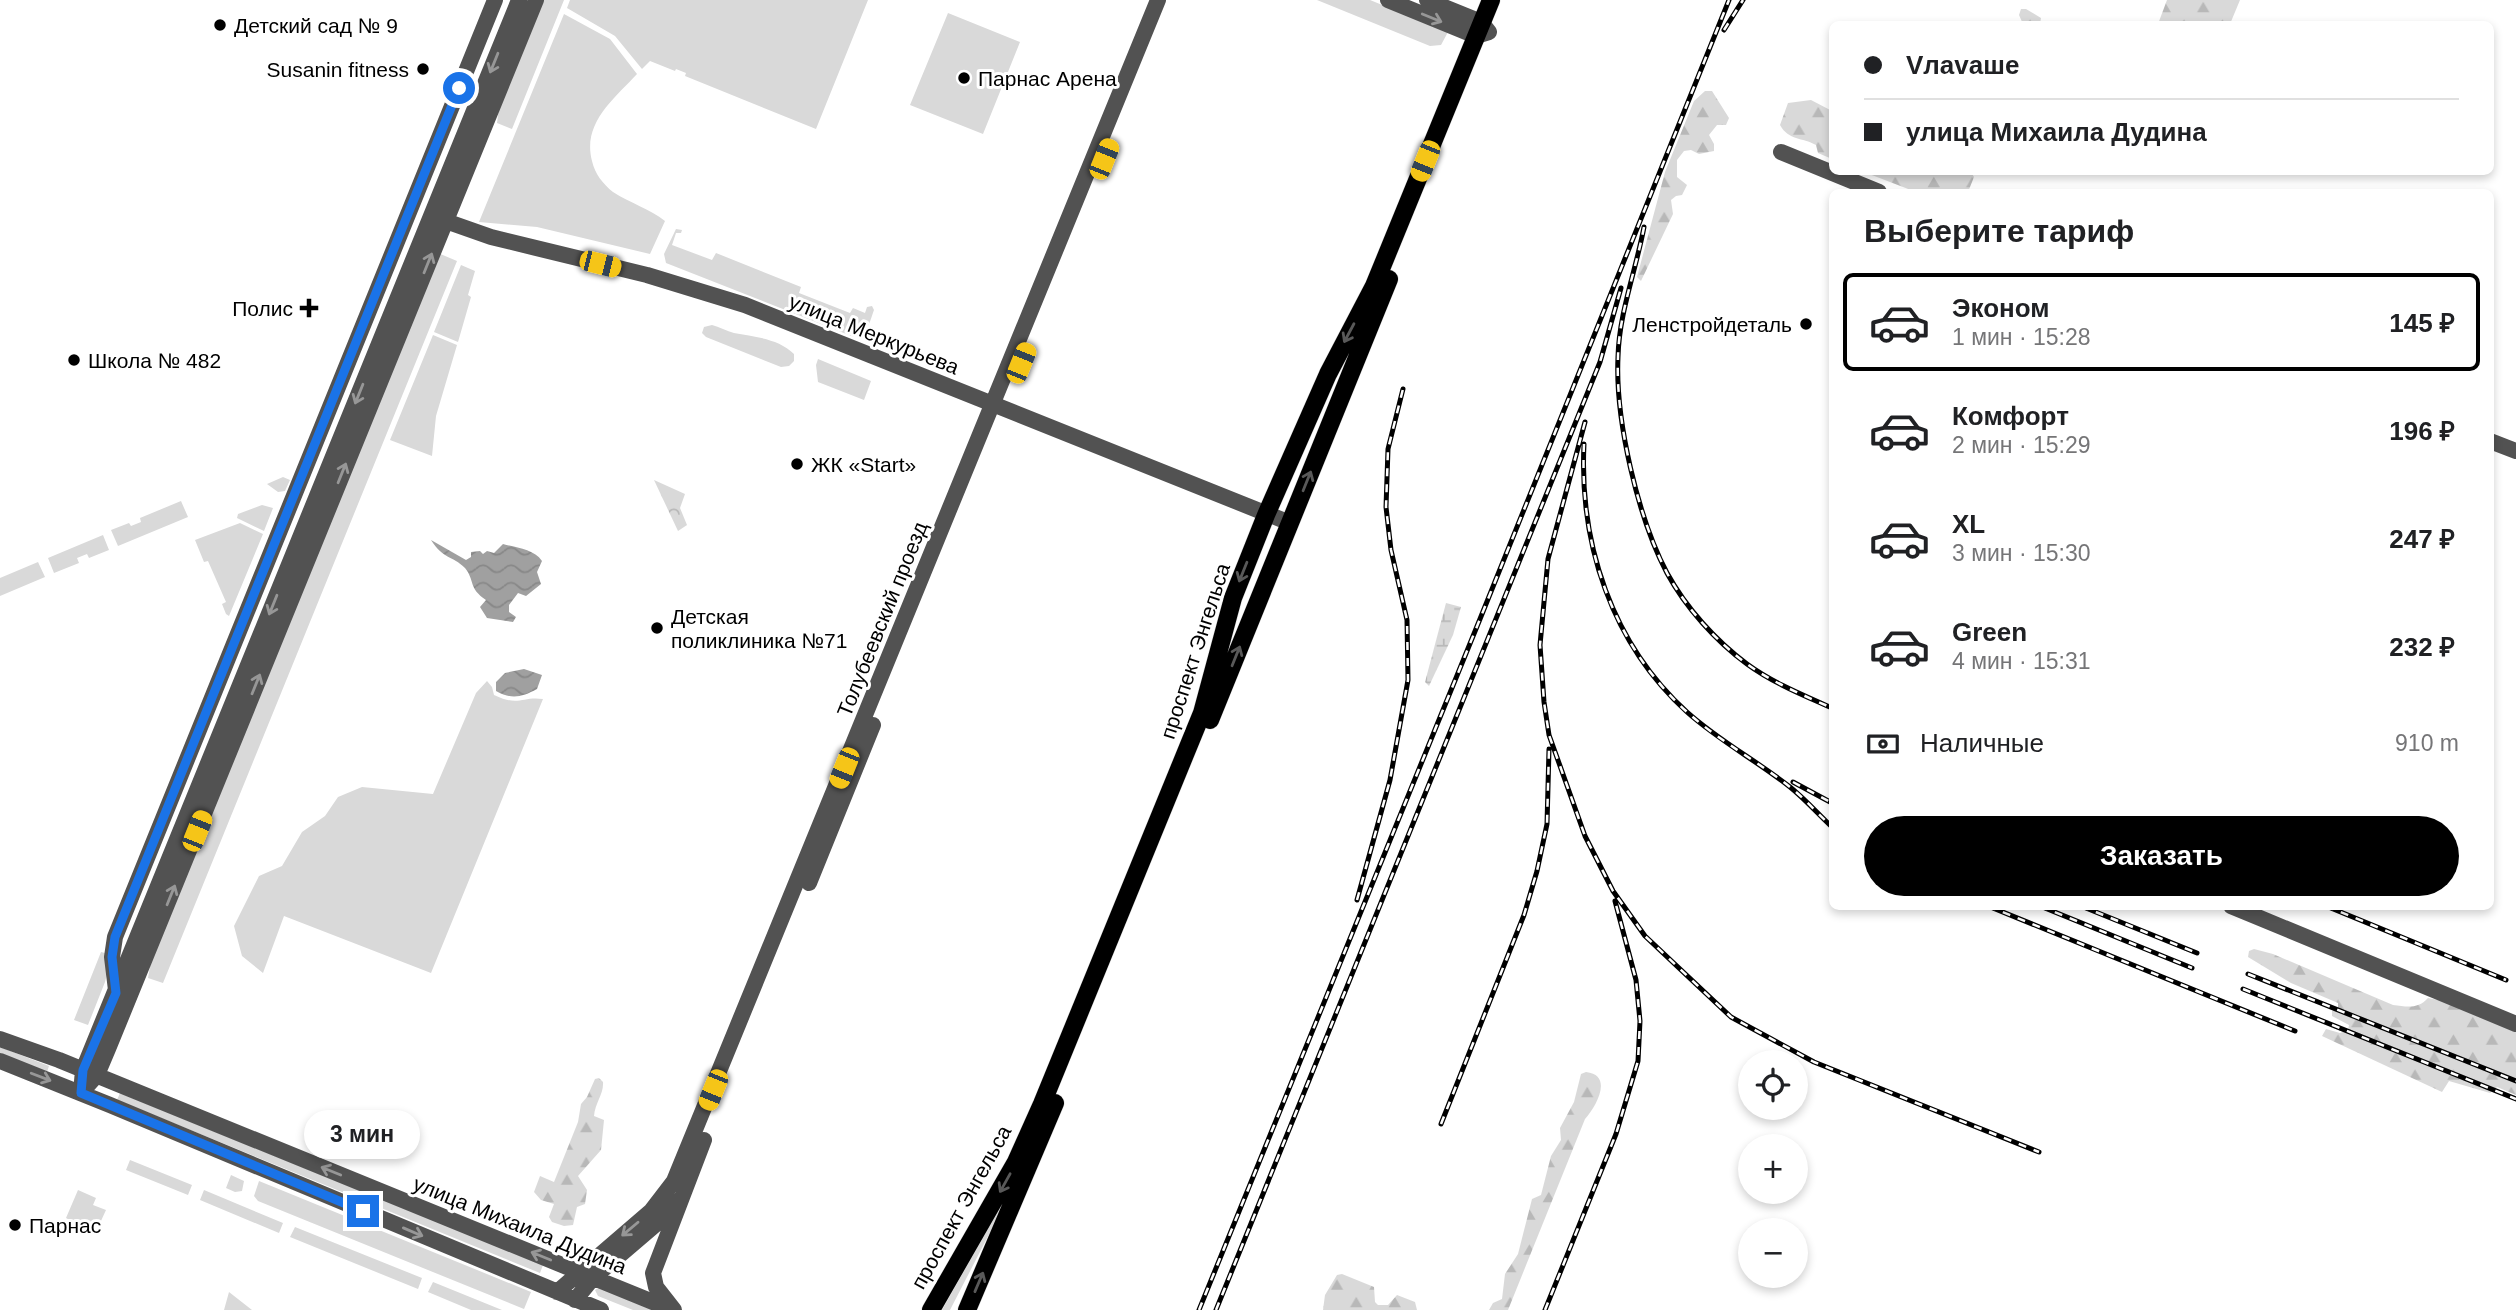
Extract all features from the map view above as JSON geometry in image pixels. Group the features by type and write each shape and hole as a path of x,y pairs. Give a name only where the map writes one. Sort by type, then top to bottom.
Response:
{"main road":[{"name":"проспект Энгельса","path":"967,1310 1029,1167 1290,523 1482,30 1490,0"},
{"name":"проспект Энгельса","path":"931,1310 1016,1162 1042,1104 1202,713 1233,598 1266,514 1328,374 1374,286 1482,30 1503,0"}],"street":[{"path":"116,993 112,957 115,937 495,0"},
{"path":"81,1093 438,218 519,0"},
{"path":"90,1073 116,993 438,218 536,0"},
{"name":"Толубеевский проезд","path":"673,1310 656,1287 653,1273 1158,0"},
{"name":"Толубеевский проезд","path":"575,1300 586,1275 651,1211 674,1181 1169,0"},
{"path":"1388,0 1482,30"},
{"path":"1427,0 1482,30"},
{"path":"1781,152 1829,172"},
{"path":"1837,175 1872,189"},
{"name":"улица Меркурьева","path":"438,218 491,237 647,275 745,305 1290,523"},
{"path":"2494,443 2516,451"},
{"path":"2241,910 2516,1024"},
{"name":"улица Михаила Дудина","path":"0,1039 673,1310"},
{"path":"0,1061 601,1310"},
{"name":"Толубеевский проезд","path":"557,1292 586,1275 661,1220 691,1172"}],"green space":[{"path":"541,0 564,0 512,129 497,123 500,100"},
{"path":"570,0 868,0 816,129 685,76 686,73 676,69 675,71 650,61 642,69 615,36 567,8"},
{"path":"1317,0 1370,0 1448,32 1441,45 1430,46"},
{"path":"2167,0 2240,0 2231,21 2159,21"},
{"path":"2021,9 2026,9 2041,18 2040,21 2022,21 2019,15"},
{"name":"Парнас Арена","path":"948,13 1020,42 983,134 910,105"},
{"path":"564,14 610,39 637,74 602,113 596,123 590,147 595,170 606,186 665,221 650,254 537,227 479,222"},
{"path":"1705,91 1712,91 1729,118 1726,125 1717,125 1709,135 1714,151 1699,154 1691,150 1684,151 1677,160 1677,177 1687,185 1682,195 1671,200 1673,214 1641,281 1637,277 1665,172 1694,101"},
{"path":"1811,100 1829,109 1829,158 1818,153 1816,145 1811,142 1787,134 1780,125 1788,103"},
{"path":"1872,175 1974,177 1969,189 1908,189"},
{"path":"676,229 682,230 681,233 676,233 672,245 712,260 716,253 801,287 799,293 850,313 853,308 865,313 867,307 872,306 874,310 867,327 862,334 854,337 666,263 664,254"},
{"path":"438,253 457,261 163,983 148,978 152,955"},
{"path":"461,265 475,271 468,295 471,297 458,342 434,332"},
{"path":"712,325 781,345 794,354 794,361 789,366 781,367 706,337 702,333 704,327"},
{"path":"433,335 457,345 436,416 432,456 390,440"},
{"path":"818,359 871,381 864,400 818,382"},
{"path":"283,477 290,480 285,491 278,492 267,484"},
{"path":"654,480 685,494 680,508 687,525 678,531"},
{"path":"181,501 188,517 118,546 111,530 129,523 131,526 141,522 140,518"},
{"path":"262,505 273,508 264,531 237,518 238,514"},
{"path":"240,523 263,534 229,616 222,604 226,602 208,561 204,562 195,540"},
{"path":"103,535 109,550 89,558 87,554 77,558 79,563 54,573 48,558"},
{"path":"38,562 45,577 0,596 0,578"},
{"path":"1446,603 1461,607 1453,635 1429,686 1425,682"},
{"path":"487,681 494,695 502,698 515,701 543,699 431,973 284,916 263,973 242,956 234,926 259,876 282,866 302,832 325,816 338,797 362,787 433,794 476,693"},
{"path":"2254,949 2273,954 2393,1005 2416,1006 2428,998 2454,1003 2516,1028 2516,1095 2497,1087 2490,1093 2449,1081 2442,1092 2322,1036 2326,1029 2340,1033 2348,1030 2349,1025 2332,1016 2338,1003 2291,983 2248,957 2249,951"},
{"path":"101,952 105,953 107,974 88,1025 74,1020"},
{"path":"0,1047 49,1066 47,1072 0,1053"},
{"path":"1586,1072 1599,1079 1601,1085 1598,1100 1585,1119 1508,1310 1489,1310 1493,1303 1502,1299 1505,1274 1518,1254 1532,1199 1541,1195 1551,1156 1561,1140 1560,1128 1574,1102 1581,1074"},
{"path":"599,1078 603,1086 594,1116 604,1120 601,1150 578,1176 587,1190 585,1204 577,1207 573,1225 564,1226 552,1222 549,1217 554,1204 541,1200 534,1192 540,1176 554,1182 578,1122 581,1104 595,1079"},
{"path":"120,1093 543,1265 540,1273 117,1100"},
{"path":"130,1160 192,1185 188,1195 126,1170"},
{"path":"231,1175 244,1181 242,1191 235,1192 226,1188"},
{"path":"259,1181 531,1292 524,1309 258,1201 254,1196"},
{"path":"78,1190 96,1198 93,1205 106,1210 95,1234 66,1218"},
{"path":"204,1190 283,1223 279,1233 200,1200"},
{"path":"998,1210 1001,1211 950,1310 942,1310"},
{"path":"295,1227 422,1278 418,1289 290,1237"},
{"path":"1342,1274 1374,1287 1375,1302 1378,1305 1388,1305 1397,1295 1415,1302 1417,1310 1323,1310 1325,1295 1337,1275"},
{"path":"433,1282 502,1310 471,1310 428,1292"},
{"path":"600,1287 657,1310 633,1310 598,1296 595,1290"},
{"path":"229,1292 252,1310 224,1310"}],"water":[{"path":"431,540 466,560 471,557 471,552 494,553 503,544 530,551 542,561 537,572 541,584 526,596 518,593 509,605 509,612 516,617 513,622 487,618 480,607 486,600 474,588 468,572 440,551"},
{"path":"524,669 542,675 537,689 517,696 507,696 496,691 496,682 505,673"}],"railway":[{"path":"1199,1310 1729,0"},
{"path":"1724,30 1743,0"},
{"path":"1644,227 1621,324 1618,382 1630,468 1656,551 1683,599 1724,645 1767,677 1829,707"},
{"path":"1216,1310 1600,362 1621,288"},
{"path":"1357,900 1390,780 1408,680 1407,620 1391,550 1386,507 1388,449 1403,389"},
{"path":"1585,422 1548,559 1540,645 1549,735 1585,836 1613,891 1645,936 1731,1017 1814,1062 2039,1152"},
{"path":"1584,444 1587,518 1595,555 1620,624 1639,656 1661,685 1687,712 1790,787 1829,824"},
{"path":"1441,1124 1524,915 1537,871 1547,824 1549,749"},
{"path":"1793,782 1829,801"},
{"path":"1545,1310 1616,1134 1638,1061 1640,1021 1636,980 1615,901"},
{"path":"1998,910 2295,1031"},
{"path":"2050,910 2192,968"},
{"path":"2091,910 2197,953"},
{"path":"2336,910 2506,980"},
{"path":"2248,974 2516,1081"},
{"path":"2243,989 2516,1099"}],"place":[{"name":"Детский сад № 9","path":"220,25"},
{"name":"Susanin fitness","path":"423,69"},
{"name":"Парнас Арена","path":"964,78"},
{"name":"Полис","path":"309,308"},
{"name":"Ленстройдеталь","path":"1806,324"},
{"name":"Школа № 482","path":"74,360"},
{"name":"ЖК «Start»","path":"797,464"},
{"name":"Детская поликлиника №71","path":"657,628"},
{"name":"Парнас","path":"15,1225"}],"route":[{"path":"363,1211 81,1093 83,1070 116,993 112,957 115,937 459,88"}]}
